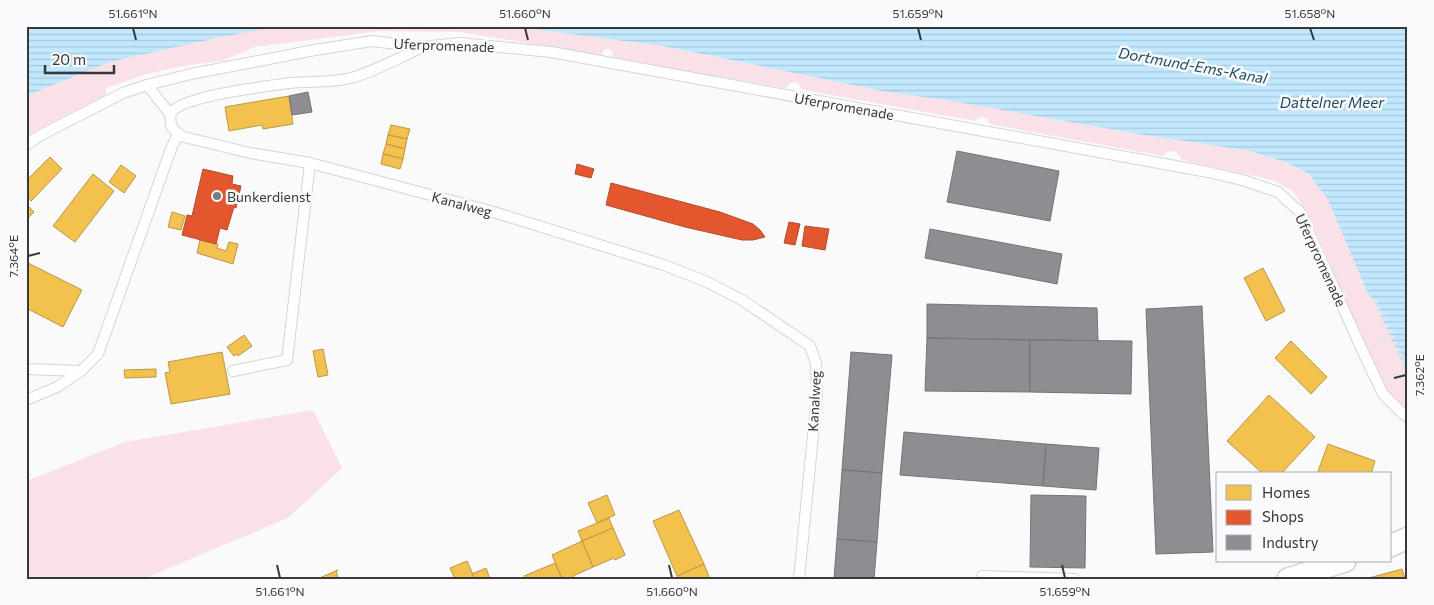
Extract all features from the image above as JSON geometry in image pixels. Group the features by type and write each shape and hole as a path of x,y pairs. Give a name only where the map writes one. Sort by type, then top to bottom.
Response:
{"street":[{"path":"1392,545 1408,538"},
{"path":"1288,579 1342,562"}],"lane":[{"name":"Uferpromenade","path":"28,142 124,93 147,84 190,74 372,41 422,47 460,43 551,52 1208,172 1278,192 1300,212 1383,394 1403,414 1408,416"},
{"path":"170,114 172,109 180,106 236,91 290,83 350,78 369,72 422,47"},
{"path":"26,400 57,387 81,372 98,354 178,134 172,126 170,114 147,84"},
{"name":"Kanalweg","path":"178,134 250,153 310,163 487,210 661,264 704,281 742,300 810,346 816,363 817,394 799,579"},
{"path":"233,371 287,360 310,163"},
{"path":"26,369 81,372"},
{"path":"982,576 1075,579"}],"path":[{"path":"1375,300 1408,368 1397,374"},
{"path":"1383,341 1392,336"}],"shaded area":[{"path":"281,26 509,26 661,46 887,92 1250,151 1285,162 1308,173 1328,200 1368,294 1372,298 1406,371 1405,373 1408,377 1408,412 1390,397 1376,373 1323,247 1306,211 1293,191 1272,180 1182,160 1174,151 1166,152 1163,156 989,124 987,119 982,116 975,121 803,90 795,82 790,83 786,88 660,67 613,57 610,49 605,49 601,55 460,32 380,31 254,47 222,61 188,65 147,74 106,88 106,95 26,137 26,97 38,91 110,62"},
{"path":"313,410 342,468 288,518 143,579 26,579 26,481 125,442"}],"water":[{"path":"26,26 281,26 110,62 26,97"},
{"name":"Dattelner Meer","path":"509,26 1408,26 1408,377 1372,298 1368,294 1328,200 1308,173 1285,162 1250,151 887,92 662,46"}],"building: Homes":[{"path":"289,96 293,124 263,129 262,125 229,131 225,107"},
{"path":"391,125 410,129 407,139 388,135"},
{"path":"388,135 407,139 405,149 386,144"},
{"path":"386,144 405,149 403,159 383,154"},
{"path":"383,154 403,159 400,169 381,164"},
{"path":"50,157 62,169 31,201 26,196 26,181"},
{"path":"121,165 136,176 124,193 109,182"},
{"path":"93,174 114,191 75,242 53,226"},
{"path":"26,204 34,212 26,220"},
{"path":"172,212 185,216 181,230 168,227"},
{"path":"200,240 218,244 217,248 226,251 229,242 238,244 233,264 197,253"},
{"path":"26,262 82,290 63,327 26,308"},
{"path":"1263,268 1285,311 1266,321 1244,278"},
{"path":"244,335 252,346 238,356 237,354 234,356 227,347"},
{"path":"1291,341 1327,377 1311,394 1275,358"},
{"path":"323,349 328,375 318,377 313,351"},
{"path":"222,352 230,394 171,404 165,373 170,372 168,362"},
{"path":"156,369 156,377 125,378 124,370"},
{"path":"1269,395 1315,437 1283,472 1261,472 1227,441"},
{"path":"1328,444 1375,461 1372,472 1318,472"},
{"path":"607,495 615,515 597,523 588,503"},
{"path":"679,510 704,564 677,576 653,521"},
{"path":"609,518 613,528 582,541 578,531"},
{"path":"613,528 625,555 593,567 582,541"},
{"path":"582,541 593,567 573,576 574,578 572,579 562,579 552,555"},
{"path":"467,561 475,579 455,579 450,568"},
{"path":"555,563 562,579 526,579 524,576"},
{"path":"704,564 710,579 678,579 677,576"},
{"path":"486,568 490,579 475,579 472,574"},
{"path":"1402,569 1405,579 1365,579"},
{"path":"338,570 336,572 339,579 317,579"}],"building: Shops":[{"path":"577,164 594,169 591,178 575,174"},
{"name":"Bunkerdienst","path":"203,169 233,176 232,184 241,186 236,208 234,207 227,230 220,228 216,244 182,235 187,215 192,216"},
{"path":"611,183 720,212 753,224 765,237 742,240 685,227 606,205"},
{"path":"789,222 800,224 795,245 784,243"},
{"path":"805,226 829,229 825,250 802,246"}],"building: Industry":[{"path":"308,92 312,112 292,115 289,96"},
{"path":"957,151 1059,171 1050,221 947,202"},
{"path":"930,229 1062,254 1057,284 925,258"},
{"path":"927,304 1097,308 1098,341 927,338"},
{"path":"1202,306 1213,552 1156,554 1146,309"},
{"path":"927,338 1030,340 1030,392 925,391"},
{"path":"1030,340 1132,341 1131,394 1030,392"},
{"path":"851,352 892,355 882,473 842,470"},
{"path":"904,432 1046,444 1043,486 900,475"},
{"path":"1046,444 1099,448 1096,490 1043,486"},
{"path":"842,470 882,473 877,542 837,539"},
{"path":"1031,495 1086,496 1085,568 1030,567"},
{"path":"837,539 877,542 874,579 834,579"}],"place":[{"name":"Bunkerdienst","path":"217,196"}],"water label":[{"name":"Dortmund-Ems-Kanal","path":"1193,65"}]}
